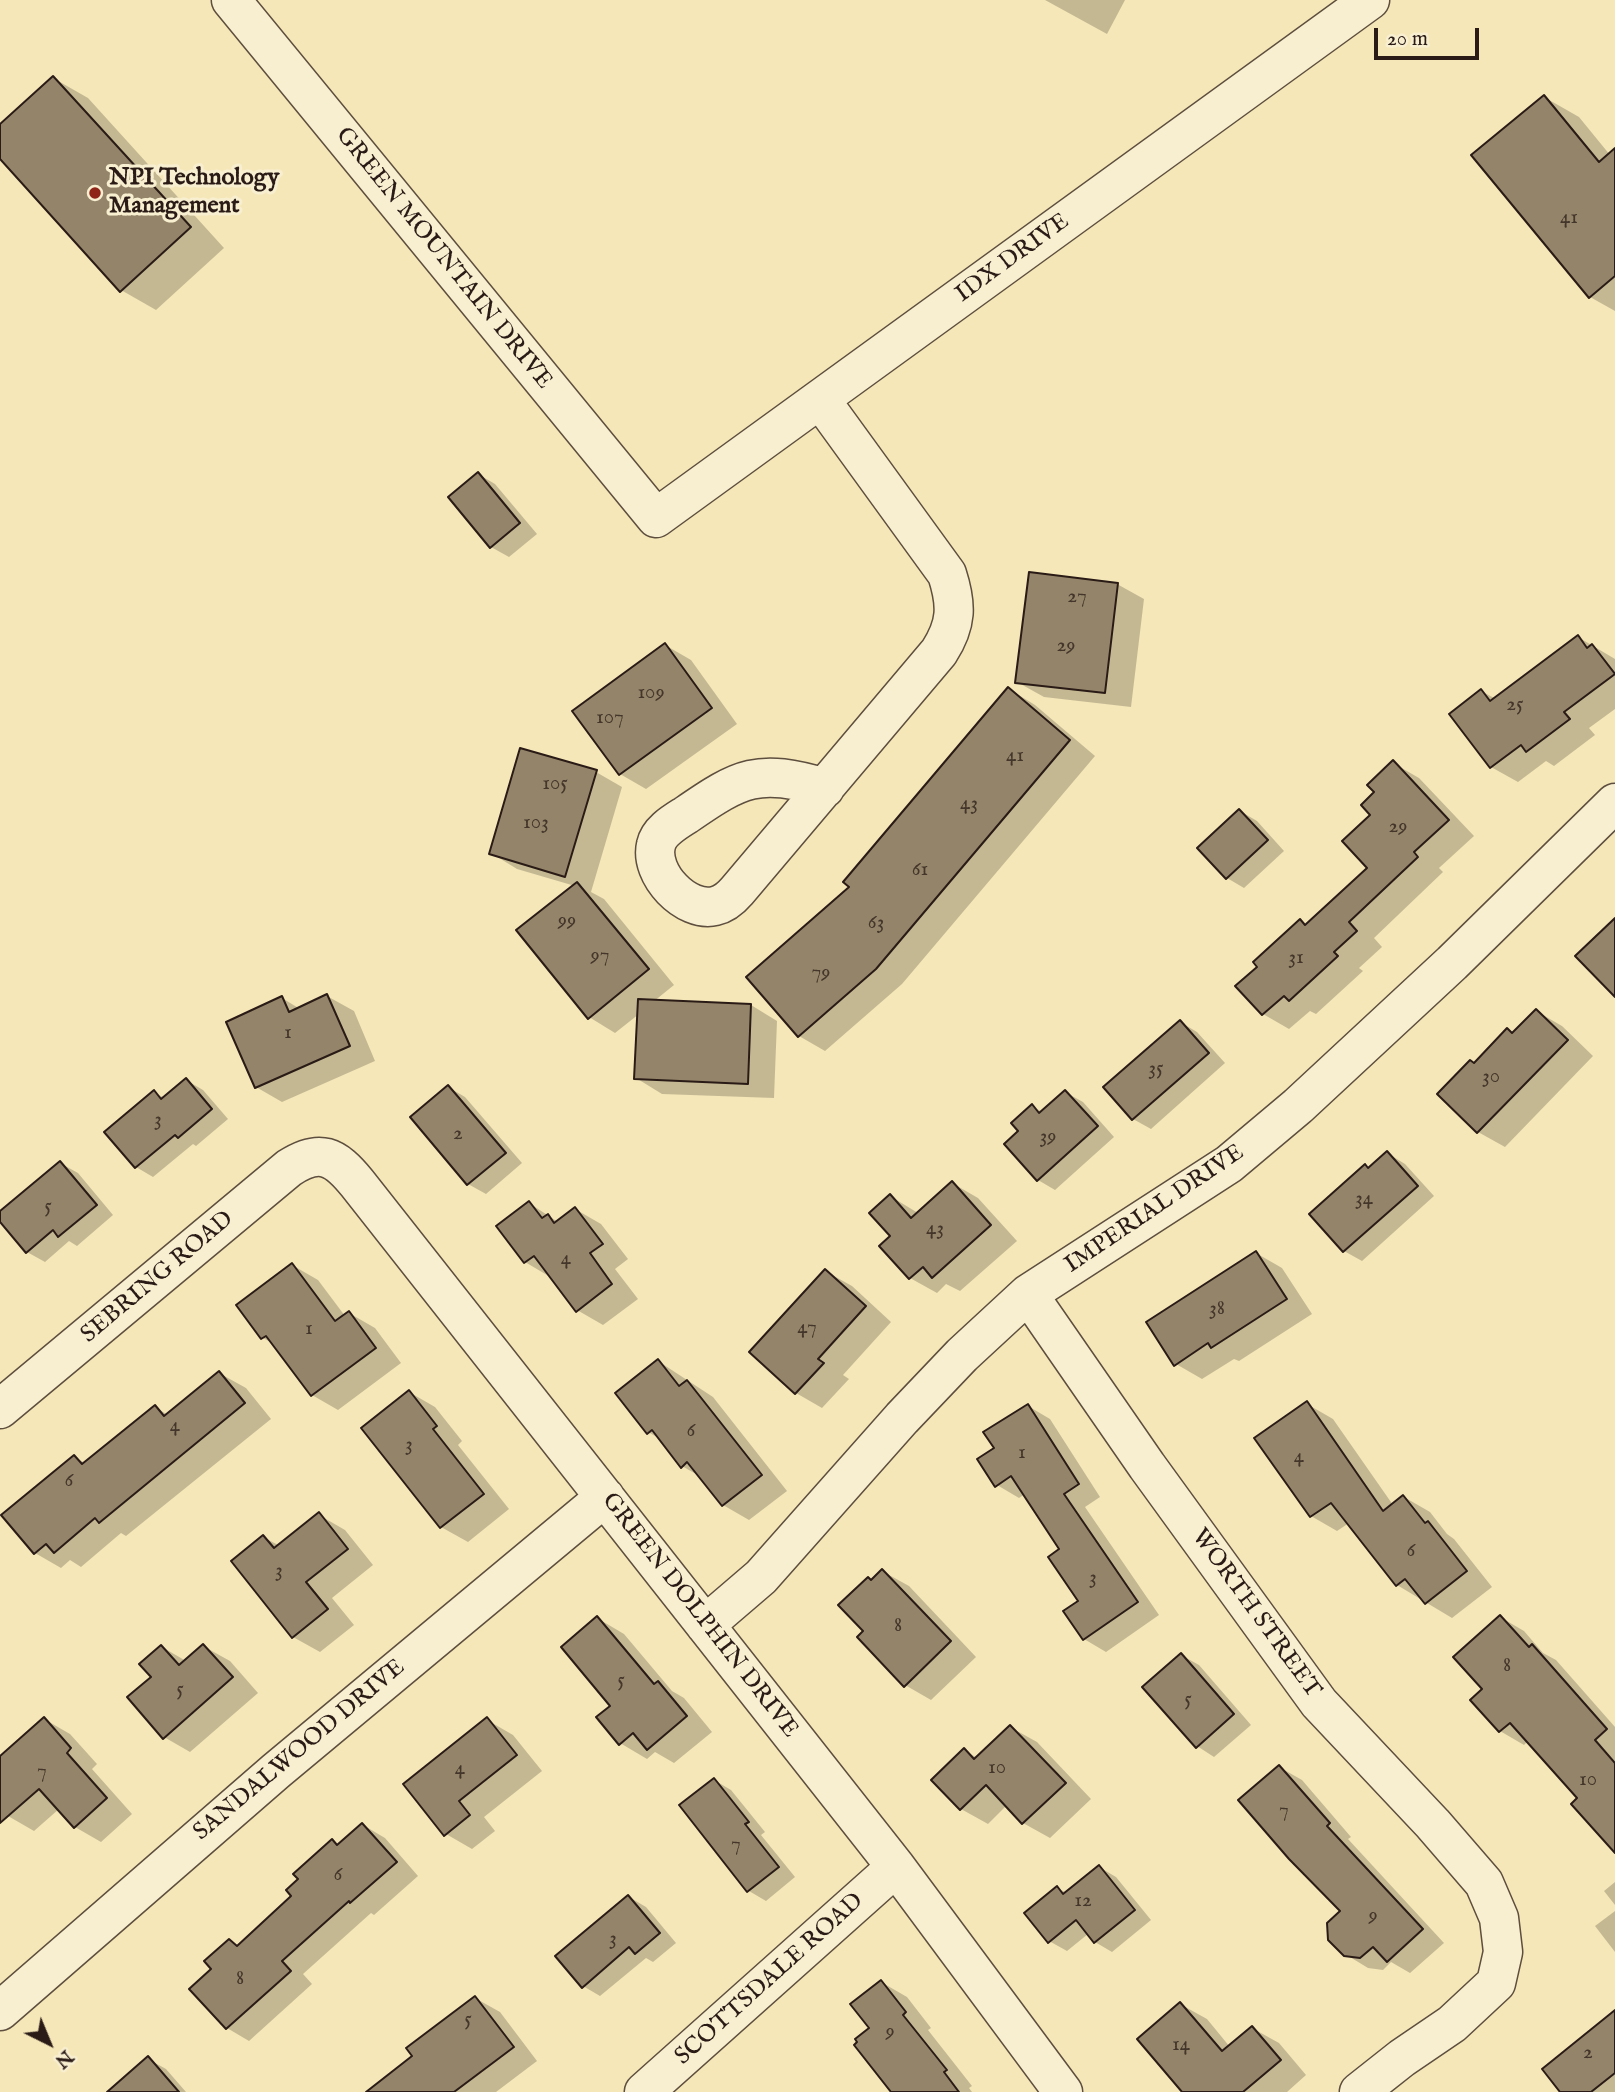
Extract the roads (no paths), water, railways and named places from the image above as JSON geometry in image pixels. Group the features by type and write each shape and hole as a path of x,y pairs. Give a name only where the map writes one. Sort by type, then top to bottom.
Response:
{"street":[{"name":"GREEN MOUNTAIN DRIVE","path":"231,0 656,519"},
{"name":"IDX DRIVE","path":"656,519 1370,0"},
{"path":"820,399 937,557 947,573 954,610 953,625 939,652 825,788"},
{"name":"IMPERIAL DRIVE","path":"705,1625 761,1577 962,1354 1028,1294 1239,1155 1298,1106 1452,963 1615,803"},
{"name":"SEBRING ROAD","path":"0,1409 289,1168 308,1158 320,1156"},
{"name":"GREEN DOLPHIN DRIVE","path":"320,1156 339,1164 357,1182 896,1867 1063,2092"},
{"name":"WORTH STREET","path":"1028,1294 1147,1466 1319,1703 1433,1824 1484,1883 1499,1918 1503,1952 1496,1983 1452,2024 1359,2092"},
{"name":"SANDALWOOD DRIVE","path":"0,2011 305,1746 605,1497"},
{"name":"SCOTTSDALE ROAD","path":"644,2092 896,1867"}],"place":[{"name":"NPI Technology Management","path":"95,193"}]}
